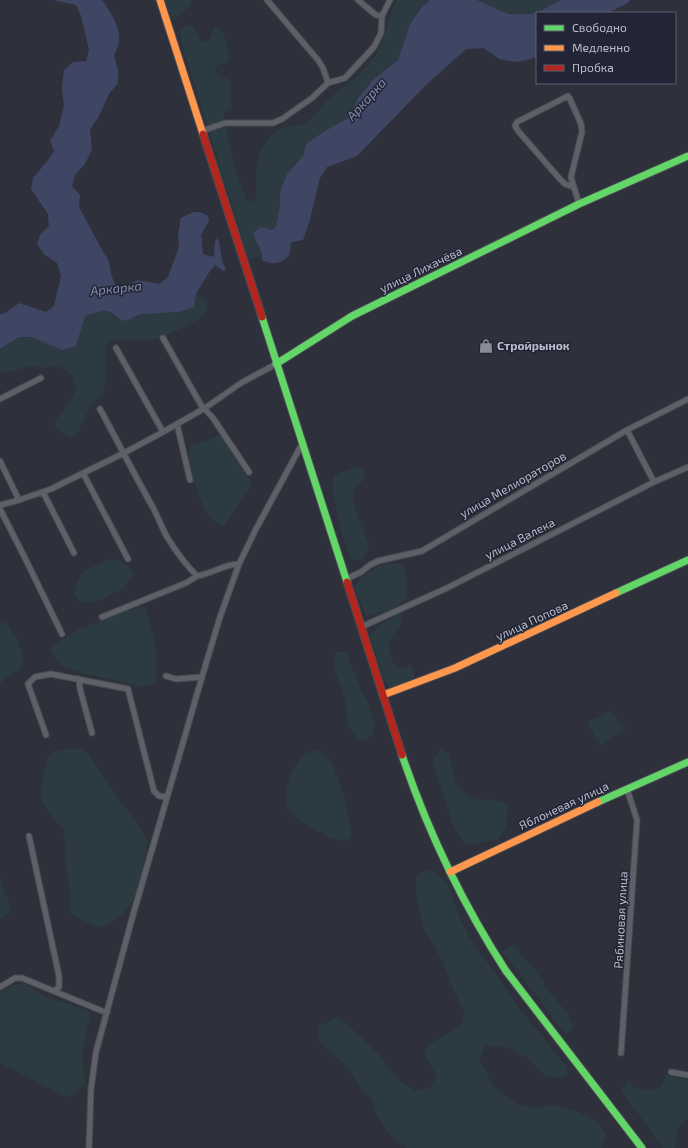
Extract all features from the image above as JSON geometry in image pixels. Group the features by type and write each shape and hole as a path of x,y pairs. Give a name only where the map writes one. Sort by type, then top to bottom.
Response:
{"main road":[{"path":"160,0 414,791 425,818 450,872 483,935 506,970 642,1148"},
{"name":"улица Лихачёва","path":"276,364 352,316 579,204 688,156"},
{"name":"улица Попова","path":"383,695 455,668 688,560"},
{"name":"Яблоневая улица","path":"450,872 586,807 688,762"}],"street":[{"path":"267,0 318,60 323,68 328,83"},
{"path":"358,0 376,15 382,16"},
{"path":"202,131 225,123 273,123 282,119 312,98 328,83 346,78 374,47 381,33 382,16 390,0"},
{"path":"573,187 565,184 559,178 515,126 517,122 568,96 581,124 582,132 571,177 579,204"},
{"path":"163,338 201,405 205,408 230,441 249,472"},
{"path":"116,348 163,432"},
{"path":"0,505 43,492 124,453 205,408 241,383 276,364"},
{"path":"0,399 42,378"},
{"name":"улица Мелиораторов","path":"346,579 361,572 378,561 422,551 627,430 688,399"},
{"path":"100,408 167,537 190,569 197,576"},
{"path":"177,424 190,480"},
{"path":"627,430 654,482"},
{"path":"89,1148 93,1071 96,1052 108,1013 133,915 220,617 239,564 302,444"},
{"path":"0,461 19,500"},
{"name":"улица Валека","path":"361,627 447,588 654,482 688,467"},
{"path":"83,473 128,559"},
{"path":"43,492 74,554"},
{"path":"0,509 62,634"},
{"path":"102,617 186,583 197,576 204,575 231,564 239,564"},
{"path":"46,735 28,684 35,677 51,674 128,689 154,791 159,796 167,797"},
{"path":"166,676 176,678 202,677"},
{"path":"79,679 80,689 92,733"},
{"name":"Рябиновая улица","path":"621,1054 637,820 627,789"},
{"path":"29,836 59,976 59,987 54,991"},
{"path":"0,987 15,978 22,978 108,1013"},
{"path":"671,1072 688,1074"}],"shaded area":[{"path":"165,0 192,0 189,7 174,20 171,19"},
{"path":"397,0 430,0 421,8 410,24 398,60 373,80 358,98 350,117 323,132 306,144 303,156 287,174 280,192 280,206 276,227 272,230 267,230 254,238 262,256 249,260 183,48 180,31 187,25 193,25 199,39 205,43 209,40 215,27 220,28 226,40 228,62 218,65 215,70 219,76 228,79 231,86 231,107 224,114 233,159 248,202 256,199 256,168 263,146 280,128 301,125 311,119 316,115 327,100 371,62 380,48"},
{"path":"477,0 561,0 539,11 529,14 519,14 500,10"},
{"path":"196,294 207,303 207,312 191,324 163,338 142,340 113,339 105,347 105,386 88,411 79,431 71,437 58,431 54,424 61,412 69,405 76,389 72,376 63,368 54,366 44,368 36,365 0,374 0,349 19,337 32,337 82,326 85,316 107,310 131,319 140,314 179,312"},
{"path":"221,435 252,483 224,526 215,521 207,512 194,482 189,461 190,447"},
{"path":"356,466 363,469 365,479 355,489 353,497 357,514 369,545 363,559 351,560 343,537 332,489 334,476"},
{"path":"111,559 124,563 133,575 124,588 108,597 92,603 80,602 74,593 76,584 82,573 91,567"},
{"path":"397,563 403,564 407,579 406,600 390,610 366,616 354,587 362,577 380,565"},
{"path":"139,607 145,607 155,645 157,665 155,685 139,686 82,673 61,665 49,650 62,639 81,628"},
{"path":"398,614 403,614 401,623 389,641 389,651 394,665 401,668 410,665 415,677 403,684 389,687 384,680 370,635 381,625"},
{"path":"6,622 17,639 24,659 18,671 2,681 0,686 0,624"},
{"path":"335,652 346,652 362,692 370,707 375,723 373,733 368,740 358,739 348,727 346,705 342,688 335,672"},
{"path":"611,711 626,730 600,745 587,722"},
{"path":"442,748 449,755 457,786 473,799 508,803 506,828 497,840 466,845 452,823 432,760"},
{"path":"61,749 80,749 88,753 101,774 143,832 147,841 145,860 134,898 125,912 111,922 98,928 71,914 71,896 66,868 66,850 63,830 48,812 40,797 46,762 52,753"},
{"path":"318,749 331,761 338,778 345,800 352,832 348,841 332,839 301,821 286,808 289,780 294,769 302,755"},
{"path":"425,871 435,871 449,886 458,914 469,936 523,1013 567,1067 568,1074 557,1078 545,1075 530,1060 511,1048 486,1045 479,1060 498,1092 522,1106 539,1108 555,1105 575,1111 599,1122 607,1136 601,1148 407,1148 387,1132 377,1115 371,1098 360,1087 350,1070 319,1041 319,1026 336,1018 355,1031 381,1057 399,1081 415,1091 429,1088 437,1077 426,1056 426,1046 461,1024 465,1013 441,959 425,931 416,897 416,877"},
{"path":"0,879 11,909 5,917 0,918"},
{"path":"514,944 522,956 535,969 549,992 566,1011 574,1027 566,1034 502,951"},
{"path":"24,983 44,996 86,1010 90,1014 82,1054 85,1084 68,1098 0,1063 0,993 11,986"},
{"path":"666,1075 688,1080 688,1118 678,1128 675,1148 663,1148 621,1090 629,1080 635,1088 648,1090 660,1088"}],"water":[{"name":"Аркарка","path":"53,0 102,0 114,19 118,30 119,43 114,56 118,69 118,83 109,94 99,116 90,130 92,149 85,164 75,175 72,186 80,195 79,207 109,261 111,274 116,288 125,288 137,280 160,284 168,277 179,247 178,233 181,218 195,212 208,216 209,221 201,235 203,254 214,257 215,242 217,238 219,241 222,261 226,270 223,271 215,265 196,294 194,307 179,312 140,314 131,319 122,321 113,313 101,311 85,316 76,346 62,350 32,337 19,337 0,349 0,314 5,313 19,303 46,312 54,306 61,276 57,263 44,254 37,244 40,235 49,226 48,214 31,189 33,178 54,151 50,141 59,126 64,106 62,88 64,70 73,62 86,61 89,50 81,16 76,5"},
{"name":"Аркарка","path":"430,0 477,0 509,14 531,14 536,12 536,57 516,62 499,59 484,48 466,49 426,85 357,156 327,167 320,178 309,223 303,240 291,242 290,254 280,262 265,262 262,260 261,253 253,233 261,227 272,230 276,227 280,206 280,192 287,174 303,156 306,144 323,132 350,117 358,98 373,80 398,60 410,24 421,8"},
{"path":"561,0 630,0 628,3 610,12 536,12"}],"traffic: fast":[{"path":"276,364 352,316 579,204 688,156"},
{"path":"262,317 347,582"},
{"path":"616,593 688,560"},
{"path":"402,755 423,812 447,866 490,945 506,971 642,1148"},
{"path":"598,802 688,762"}],"traffic: slow":[{"path":"160,0 203,134"},
{"path":"383,695 455,668 616,593"},
{"path":"450,872 598,802"}],"traffic: jam":[{"path":"203,134 262,317"},
{"path":"347,582 402,755"}],"place":[{"name":"Стройрынок","path":"486,346"}]}
